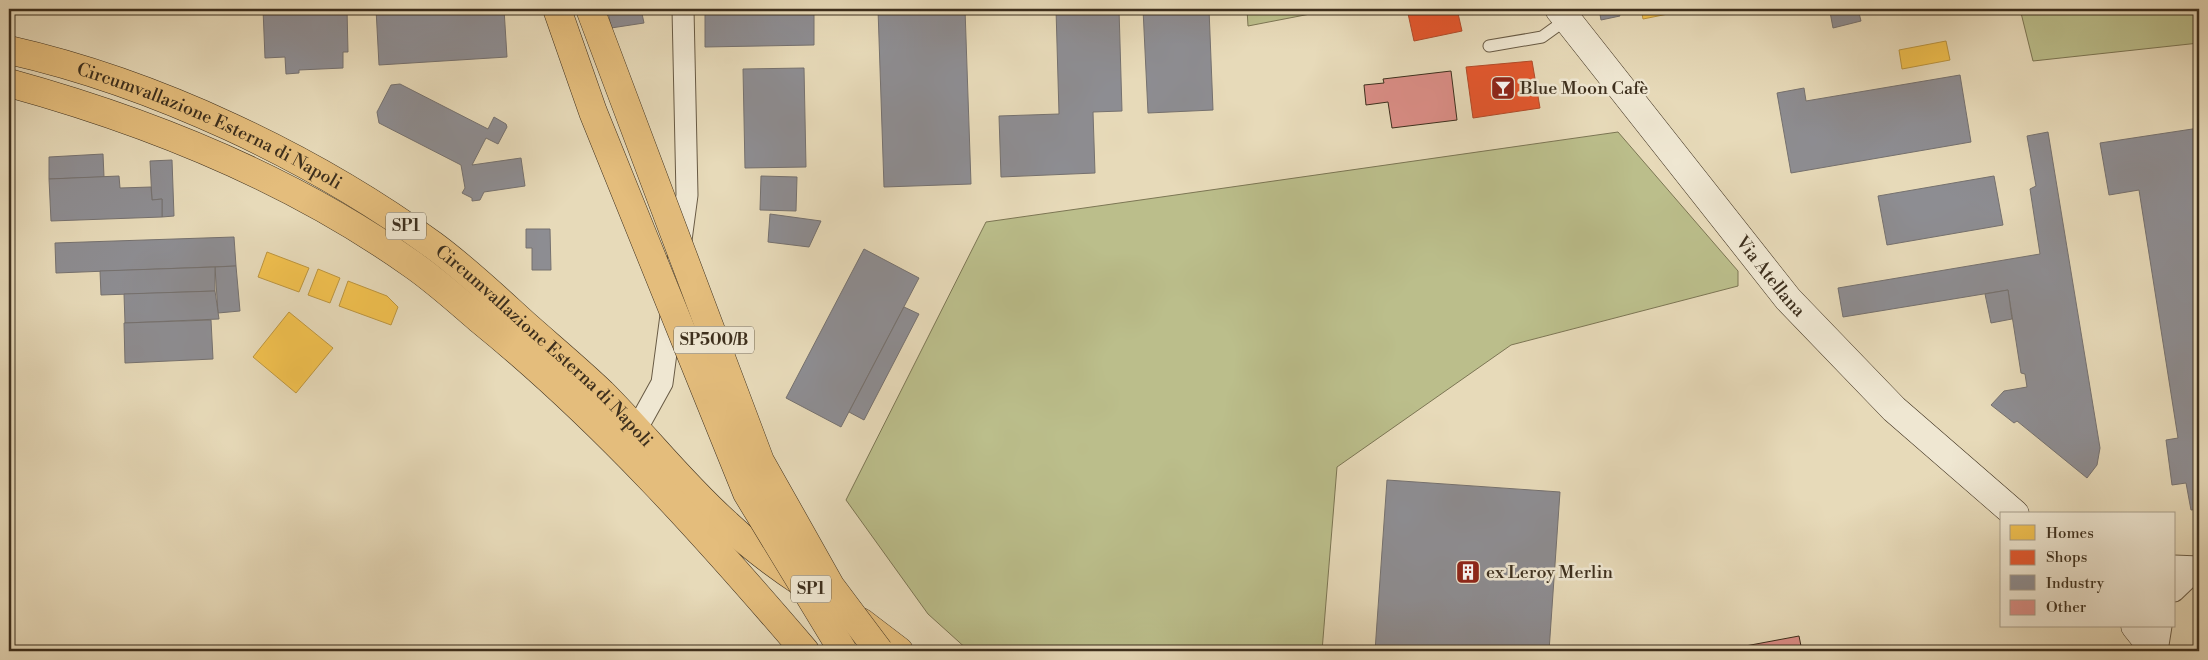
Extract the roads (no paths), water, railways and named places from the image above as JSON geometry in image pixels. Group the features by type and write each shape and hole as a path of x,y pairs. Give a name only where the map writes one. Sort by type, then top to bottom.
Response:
{"highway":[{"name":"SP500/B","path":"557,9 593,112 747,493 843,651"},
{"name":"SP500/B","path":"590,9 760,461 831,587 879,651"},
{"name":"Circumvallazione Esterna di Napoli","path":"9,50 108,79 218,122 273,148 388,214 434,246 475,279 602,394 725,523 766,558 867,626 900,651"},
{"name":"Circumvallazione Esterna di Napoli","path":"9,84 77,102 229,160 326,209 414,265 513,346 591,418 698,528 804,651"}],"main road":[{"name":"Via Atellana","path":"1563,14 1788,299 1894,409 2013,512"},
{"path":"2137,628 2156,651"}],"street":[{"path":"636,430 662,383 687,195 683,9"},
{"path":"2176,566 2199,567"},
{"path":"2176,589 2199,567"},
{"path":"2156,651 2161,628"}],"lane":[{"path":"1489,46 1542,37 1563,14"}],"place":[{"name":"Blue Moon Cafè","path":"1503,88"},
{"name":"ex Leroy Merlin","path":"1468,572"}]}
